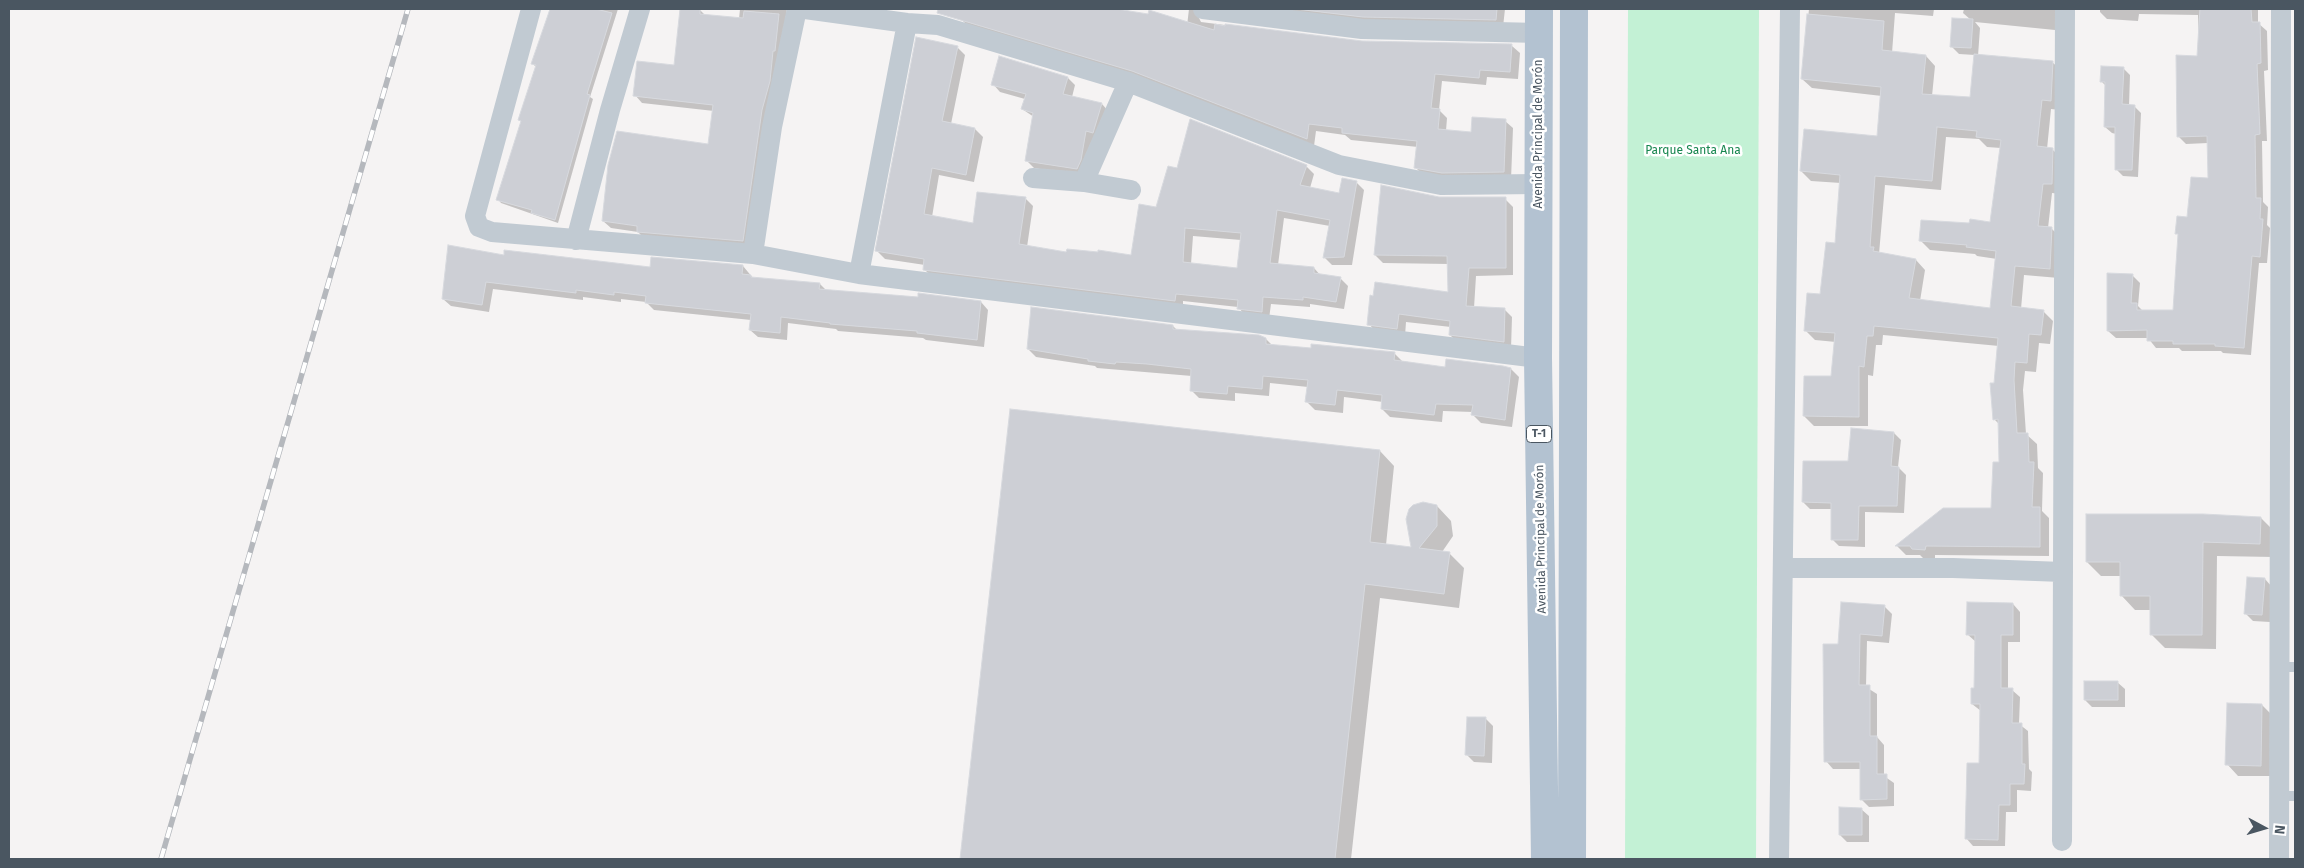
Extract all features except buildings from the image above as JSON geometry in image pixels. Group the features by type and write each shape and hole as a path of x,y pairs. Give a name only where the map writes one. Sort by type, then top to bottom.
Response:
{"main road":[{"path":"1572,859 1574,9"},
{"name":"Avenida Principal de Morón","path":"1539,21 1538,358 1545,859"}],"street":[{"path":"531,9 475,216 479,227 492,232 753,254 859,274 1538,358"},
{"path":"576,240 610,110 640,9"},
{"path":"753,254 772,127 797,9"},
{"path":"805,9 907,23 941,17 1128,82 1339,165 1442,185 1539,184"},
{"path":"1203,9 1362,29 1539,21"},
{"path":"1779,859 1790,9"},
{"path":"2062,841 2065,9"},
{"path":"2279,859 2287,796 2281,9"},
{"path":"859,274 907,23"},
{"path":"1084,182 1128,82"},
{"path":"1033,178 1084,182 1131,190"},
{"path":"1783,568 1953,568 2063,572"}],"green space":[{"name":"Parque Santa Ana","path":"1628,9 1759,9 1756,859 1625,859"}],"railway":[{"path":"161,859 408,9"}]}
